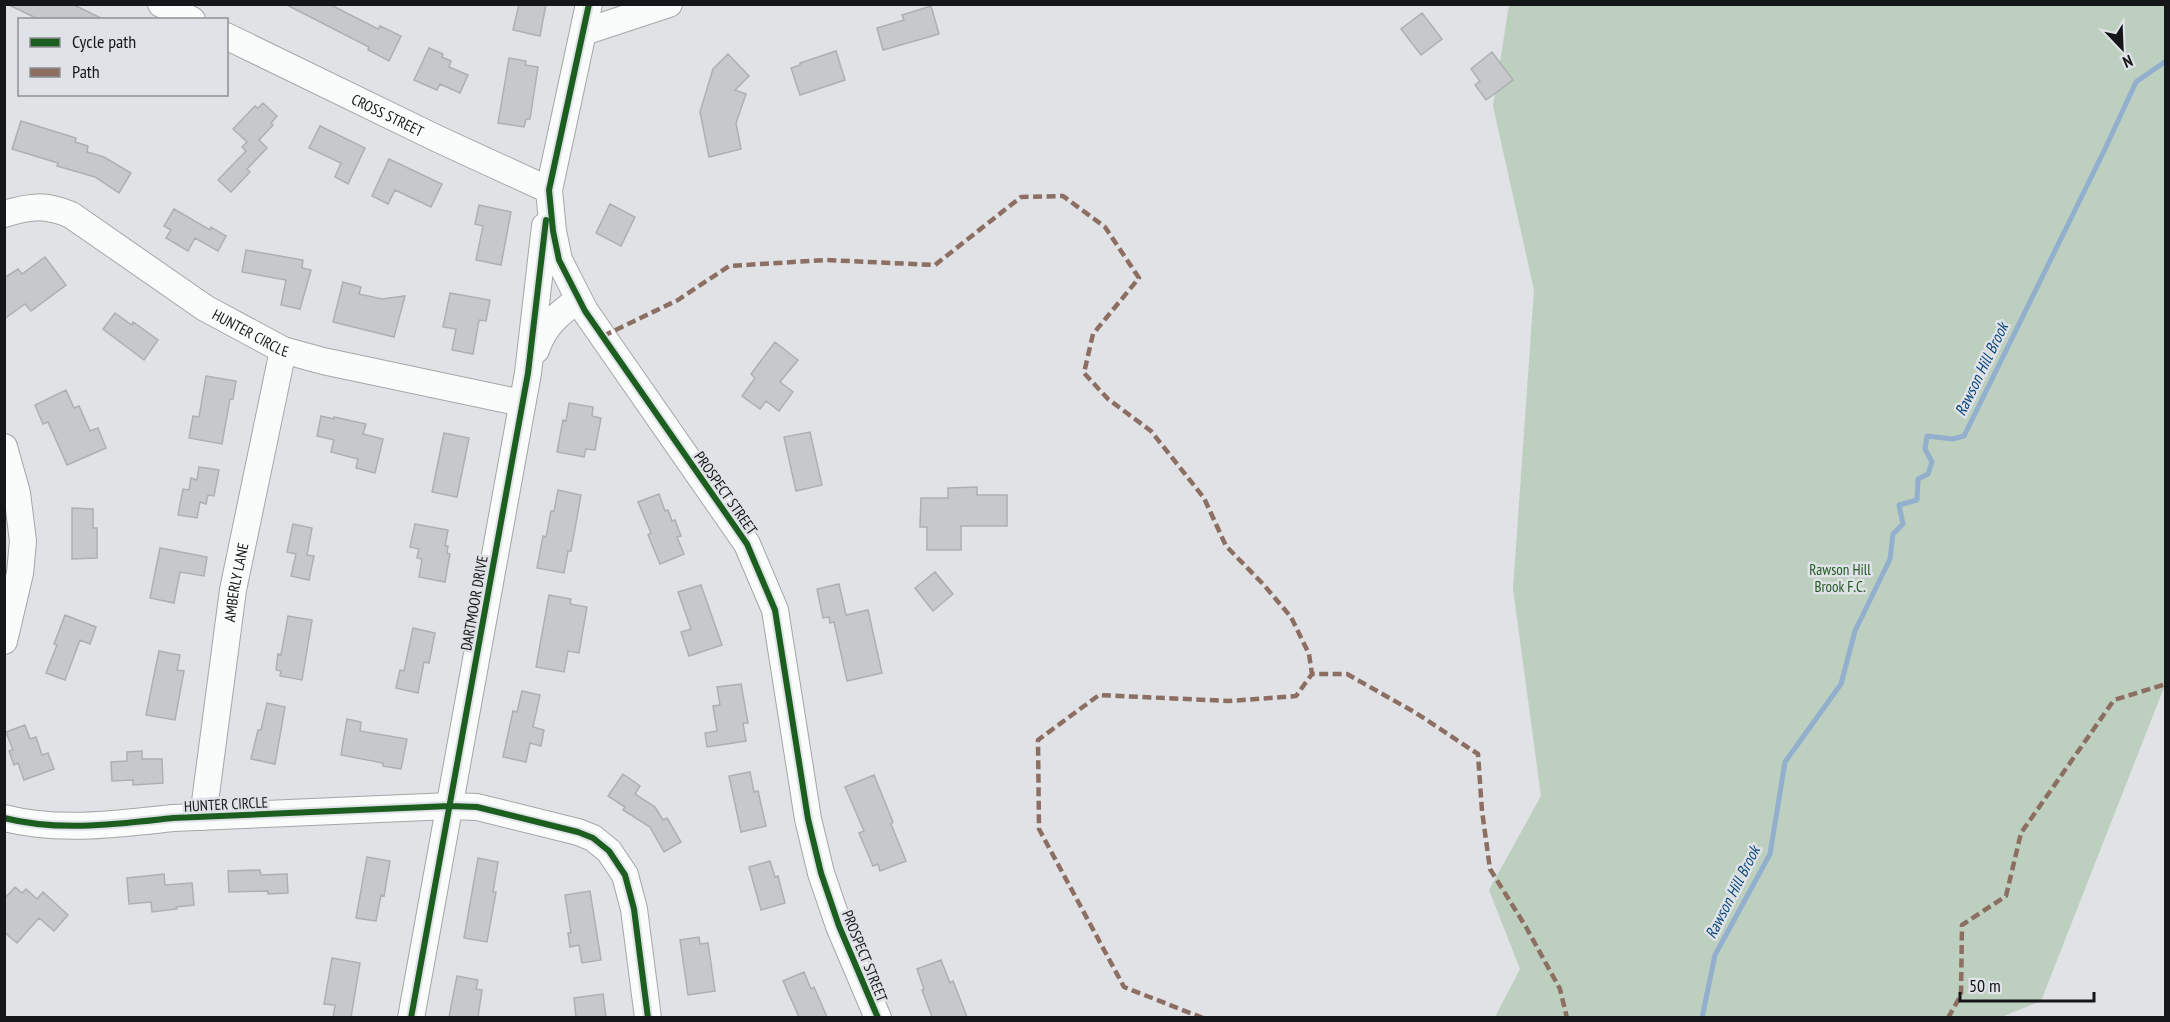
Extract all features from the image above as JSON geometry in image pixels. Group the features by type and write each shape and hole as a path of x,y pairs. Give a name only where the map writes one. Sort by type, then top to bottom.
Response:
{"street":[{"path":"161,4 188,18"},
{"name":"PROSPECT STREET","path":"589,4 549,190 553,231 564,272 578,300 747,544 762,577 775,610 808,819 821,873 839,926 878,1017"},
{"path":"584,32 669,4"},
{"name":"CROSS STREET","path":"228,37 549,190"},
{"name":"DARTMOOR DRIVE","path":"411,1017 528,373 549,190"},
{"name":"HUNTER CIRCLE","path":"4,214 25,208 54,208 71,215 205,308 283,350 323,361 522,403"},
{"path":"537,297 564,272"},
{"name":"DARTMOOR DRIVE","path":"528,373 545,329 557,315 578,300"},
{"name":"AMBERLY LANE","path":"202,817 233,590 283,350"},
{"path":"4,447 17,493 23,541 20,573 4,641"},
{"name":"HUNTER CIRCLE","path":"4,818 26,824 58,826 450,806 477,807 578,831 593,838 609,851 621,867 631,893 648,1017"}],"green space":[{"name":"Rawson Hill Brook F.C.","path":"1509,5 2165,5 2165,685 2041,1001 1999,1018 1495,1017 1520,969 1489,890 1541,796 1513,589 1534,290 1493,106"}],"building":[{"path":"7,4 72,4 101,18 36,18"},
{"path":"285,4 329,4 378,29 380,26 401,36 389,61 368,50 369,47"},
{"path":"519,4 546,4 540,36 513,30"},
{"path":"931,6 939,34 883,50 877,28 904,20 902,15"},
{"path":"1422,13 1442,39 1421,55 1401,29"},
{"path":"429,48 443,54 442,57 451,61 449,67 468,75 460,93 440,84 437,90 414,80"},
{"path":"836,51 845,80 800,95 791,68"},
{"path":"1492,52 1513,80 1486,100 1475,85 1480,81 1471,69"},
{"path":"728,54 749,76 735,90 746,94 736,123 741,149 709,157 700,112 713,69"},
{"path":"509,58 526,61 525,65 538,67 530,119 526,119 524,127 498,123"},
{"path":"263,103 277,116 271,123 273,125 259,140 267,148 247,169 250,172 231,192 218,180 246,151 242,147 247,142 233,129 255,106 258,108"},
{"path":"21,121 76,138 75,142 88,146 87,152 104,157 131,173 119,193 95,177 12,149"},
{"path":"320,126 365,148 348,184 335,177 341,163 309,148"},
{"path":"389,159 442,184 431,207 395,190 388,204 372,196"},
{"path":"610,204 635,217 621,246 596,233"},
{"path":"479,205 511,212 501,265 476,260 483,226 475,224"},
{"path":"174,209 210,230 211,227 226,236 218,251 195,238 188,251 166,238 171,230 164,226"},
{"path":"246,250 303,260 302,268 311,270 300,309 281,305 286,280 242,272"},
{"path":"45,257 66,285 31,311 25,304 4,319 4,278 18,269 22,274"},
{"path":"343,282 361,287 359,294 382,299 405,296 394,337 333,322"},
{"path":"450,293 490,300 486,321 479,320 473,354 452,350 456,329 443,327"},
{"path":"115,313 132,325 133,322 158,340 144,360 103,329"},
{"path":"775,342 798,360 780,382 793,392 779,411 766,401 760,409 742,396 755,378 751,374"},
{"path":"206,376 236,381 233,399 230,399 222,444 189,438 193,416 199,417"},
{"path":"66,390 74,408 79,406 90,431 98,428 106,448 67,465 48,422 43,424 35,405"},
{"path":"569,403 593,407 592,416 601,418 595,450 586,449 584,457 557,452"},
{"path":"321,416 366,424 363,434 383,439 375,473 356,468 358,459 331,452 334,440 317,436"},
{"path":"810,432 822,485 796,491 784,437"},
{"path":"444,433 469,438 457,497 432,492"},
{"path":"199,467 219,470 214,496 208,495 206,504 200,502 197,518 178,515 183,489 189,490 191,478 197,480"},
{"path":"977,487 977,495 1007,495 1007,526 961,526 961,550 927,550 927,527 920,527 921,498 948,498 948,488"},
{"path":"558,490 581,495 571,551 568,551 564,573 537,568 543,536 546,537"},
{"path":"659,494 665,511 668,510 672,521 675,520 681,536 677,537 684,554 660,564 648,535 651,533 638,502"},
{"path":"72,508 93,509 93,528 97,528 97,558 72,559"},
{"path":"293,524 312,528 307,555 314,556 309,580 291,576 296,554 287,552"},
{"path":"415,524 448,530 445,546 448,546 447,553 450,554 445,582 419,577 422,559 417,558 419,549 410,547"},
{"path":"160,548 207,557 204,576 180,572 174,603 150,598"},
{"path":"935,572 953,594 933,611 915,588"},
{"path":"839,584 846,615 868,610 882,673 847,681 834,622 830,623 829,617 823,618 817,589"},
{"path":"701,585 722,645 689,656 681,632 691,629 678,592"},
{"path":"549,595 571,599 570,604 587,607 579,653 568,651 564,672 536,667"},
{"path":"65,615 96,627 90,644 80,640 65,680 46,673"},
{"path":"288,616 312,620 302,680 280,676 281,671 276,670"},
{"path":"413,628 435,633 429,663 424,662 418,693 396,688 400,670 404,671"},
{"path":"159,651 180,655 177,670 184,671 175,720 146,715"},
{"path":"741,684 748,723 743,723 746,741 707,747 705,733 717,731 713,706 720,705 717,687"},
{"path":"522,691 540,695 533,727 544,730 541,746 530,743 526,762 503,757 513,711 517,712"},
{"path":"267,703 285,707 275,764 251,759"},
{"path":"347,719 361,722 360,731 407,739 401,769 341,755"},
{"path":"25,725 30,739 36,737 42,755 48,753 54,769 24,780 18,763 14,765 9,751 13,750 6,732"},
{"path":"142,751 142,759 162,759 163,783 133,785 133,780 112,781 111,762 127,761 127,752"},
{"path":"750,772 754,792 758,791 766,826 741,832 729,776"},
{"path":"623,774 640,786 635,794 655,807 663,820 667,818 681,842 664,852 650,827 623,810 625,807 608,796"},
{"path":"874,775 906,861 880,871 878,864 873,866 859,833 864,831 845,787"},
{"path":"367,857 390,861 384,896 381,895 376,921 356,918"},
{"path":"478,858 498,862 493,892 496,892 487,942 464,938"},
{"path":"770,861 775,877 778,876 785,903 761,910 749,867"},
{"path":"260,870 261,875 287,874 288,893 229,892 228,871"},
{"path":"164,874 165,885 192,883 194,905 152,912 151,902 129,904 127,878"},
{"path":"15,887 22,893 26,889 37,899 43,892 68,915 54,931 39,918 17,943 4,932 4,899"},
{"path":"590,891 601,960 582,963 579,945 570,947 568,933 571,933 565,895"},
{"path":"699,937 700,944 708,943 715,991 688,995 680,940"},
{"path":"332,958 360,963 351,1017 333,1017 335,1005 324,1004"},
{"path":"941,960 950,983 953,981 967,1017 932,1017 917,969"},
{"path":"804,972 811,989 814,987 827,1017 799,1017 783,981"},
{"path":"457,976 478,980 476,989 482,990 478,1017 449,1017"},
{"path":"603,994 606,1017 576,1017 574,998"}],"waterway":[{"name":"Rawson Hill Brook","path":"1702,1018 1715,955 1770,854 1785,762 1841,684 1855,631 1890,559 1893,534 1903,524 1899,505 1917,500 1918,479 1928,474 1932,462 1925,449 1927,436 1953,439 1964,436 2136,82 2166,61"}],"marked path":[{"path":"603,336 678,300 729,266 826,260 935,265 1021,197 1063,196 1105,227 1139,278 1093,334 1084,373 1108,399 1151,431 1204,498 1226,546 1291,617 1309,654 1312,674 1347,674 1416,713 1478,754 1482,811 1490,869 1526,927 1560,989 1567,1018"},
{"path":"1203,1018 1124,987 1039,829 1038,740 1099,695 1229,701 1296,696 1312,674"},
{"path":"1948,1018 1961,995 1962,925 2006,896 2021,833 2114,700 2166,684"}],"cycle path":[{"path":"589,4 549,190 553,231 559,260 585,311 747,544 775,610 808,819 821,873 839,926 878,1018"},
{"path":"411,1018 528,373 546,220"},
{"path":"4,818 46,825 88,826 173,818 450,806 477,807 578,832 593,838 609,851 625,875 634,909 648,1018"}]}
